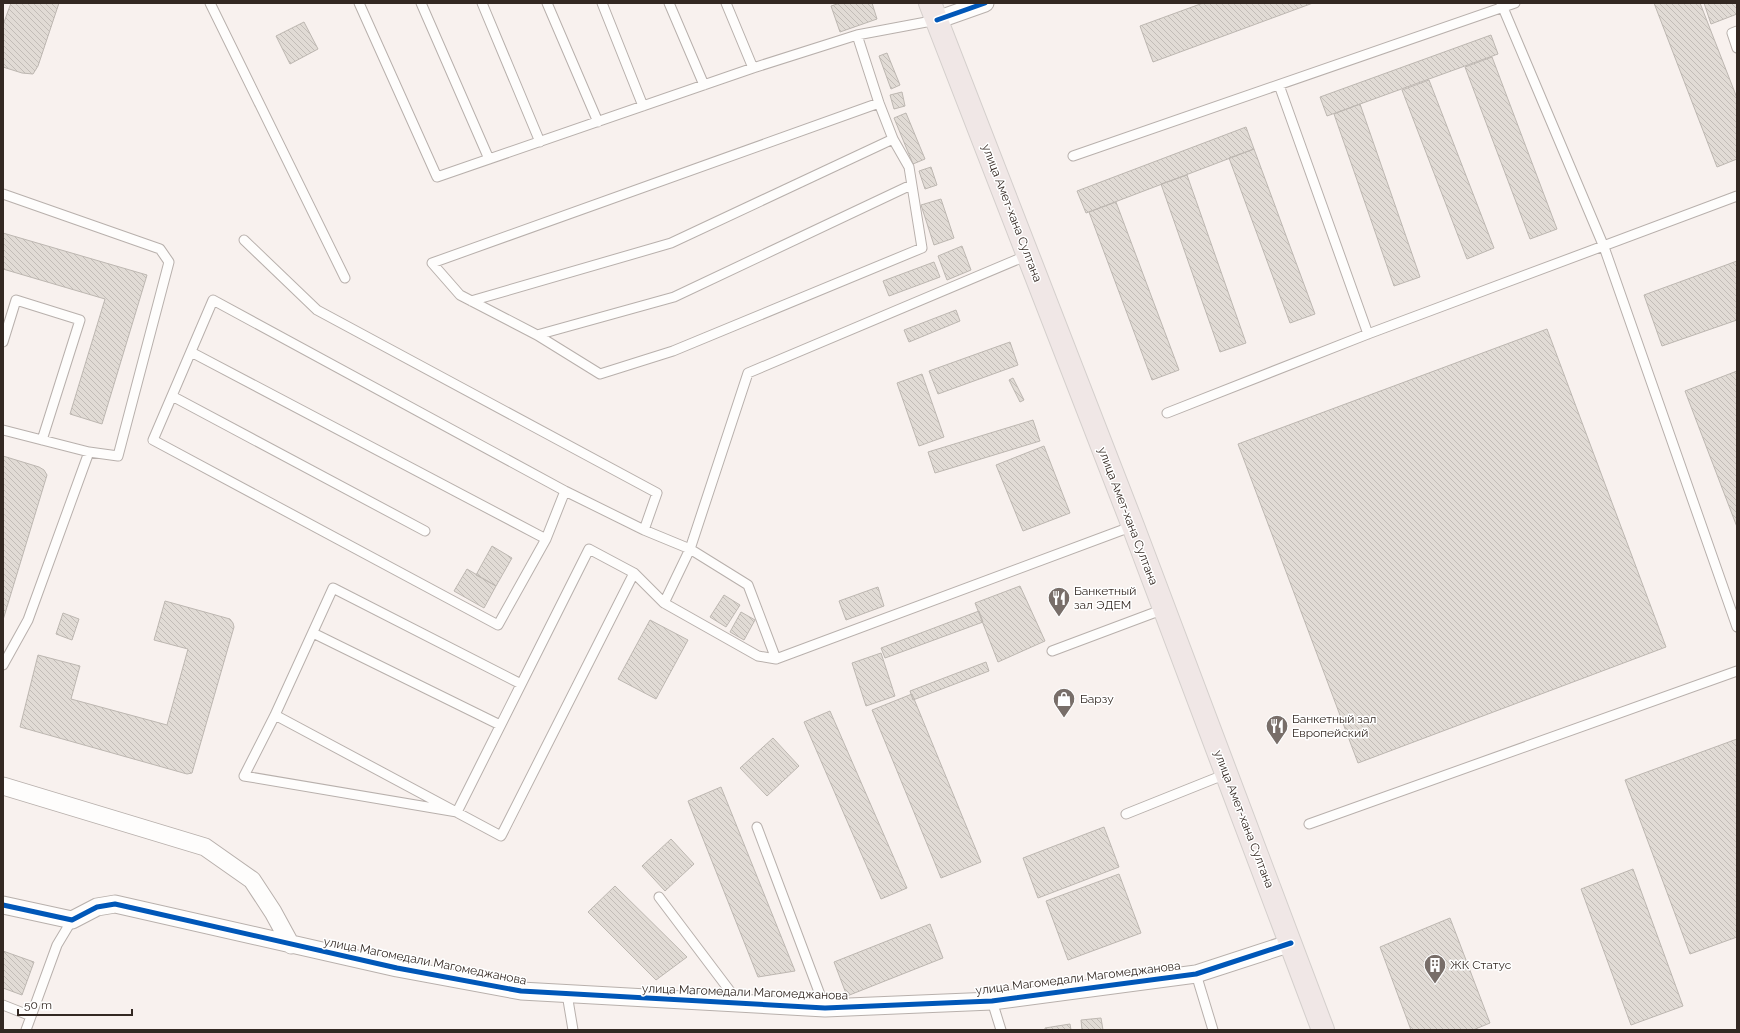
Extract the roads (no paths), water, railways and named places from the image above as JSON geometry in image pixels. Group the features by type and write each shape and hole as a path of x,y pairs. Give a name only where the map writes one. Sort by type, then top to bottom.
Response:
{"main road":[{"name":"улица Амет-хана Султана","path":"934,12 1164,609 1323,1030"}],"street":[{"path":"934,12 985,3"},
{"path":"3,786 205,847 252,880 273,912 291,945"},
{"name":"улица Магомедали Магомеджановa","path":"72,920 84,912 97,907 115,904 397,968 521,991 825,1008 992,1001 1196,974 1291,943"},
{"path":"3,905 72,920"}],"lane":[{"path":"210,3 345,278"},
{"path":"359,3 437,177 752,68 934,12"},
{"path":"421,3 489,159"},
{"path":"482,3 540,142"},
{"path":"547,3 598,122"},
{"path":"602,3 643,106"},
{"path":"669,3 704,85"},
{"path":"726,3 752,68"},
{"path":"1073,156 1279,85 1502,5 1515,3"},
{"path":"1502,5 1604,247 1737,627"},
{"path":"1737,31 1732,33 1737,48"},
{"path":"857,35 879,103 893,139 909,167 922,248 673,351 600,374 537,335 460,295 432,263 879,103"},
{"path":"1279,85 1368,334"},
{"path":"472,300 671,243 893,139"},
{"path":"537,335 674,297 911,185"},
{"path":"3,194 160,249 169,262 118,456 89,452 3,430"},
{"path":"1167,413 1368,334 1737,196"},
{"path":"244,240 317,310 657,493 644,530"},
{"path":"664,603 690,549 748,373 1028,255"},
{"path":"3,342 16,300 80,320 42,440"},
{"path":"565,491 546,539 498,625 152,440 213,300 565,491 644,530 690,549 748,585 776,659"},
{"path":"191,352 546,539"},
{"path":"172,396 425,531"},
{"path":"4,660 28,620 89,452"},
{"path":"457,812 589,549 634,573 664,603 758,656 776,659 1132,526"},
{"path":"275,715 501,836 634,573"},
{"path":"457,812 244,776 275,715 333,588 521,684"},
{"path":"1052,651 1164,609"},
{"path":"313,633 500,725"},
{"path":"1309,824 1737,671"},
{"path":"1126,814 1226,774"},
{"path":"757,827 825,1008"},
{"path":"659,897 739,1003"},
{"path":"26,1030 57,945 72,920"},
{"path":"1196,974 1213,1030"},
{"path":"567,994 573,1030"},
{"path":"992,1001 1001,1030"},
{"path":"3,1005 32,1016"}],"place":[{"name":"Банкетный зал ЭДЕМ","path":"1059,618"},
{"name":"Барзу","path":"1064,718"},
{"name":"Банкетный зал Европейский","path":"1277,746"},
{"name":"ЖК Статус","path":"1435,984"}]}
